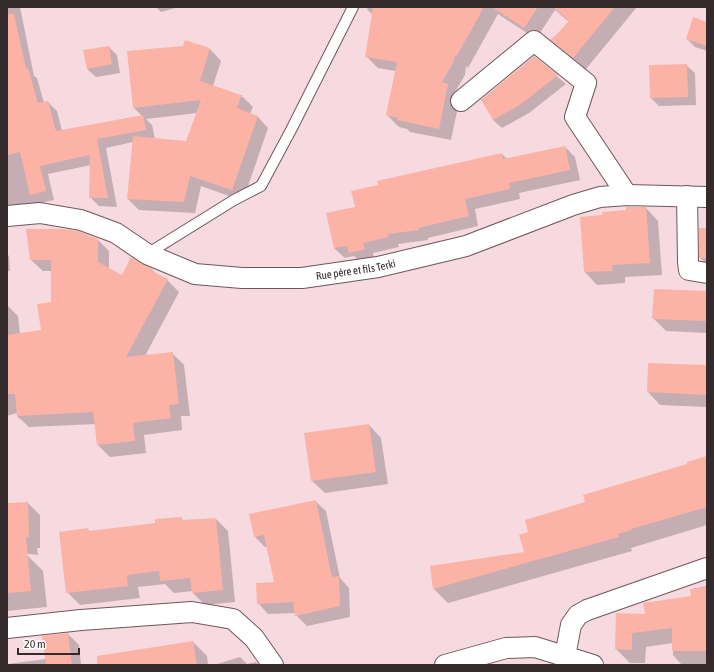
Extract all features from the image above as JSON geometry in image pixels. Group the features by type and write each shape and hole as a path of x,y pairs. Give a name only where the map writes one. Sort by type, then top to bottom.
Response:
{"street":[{"path":"461,101 534,41 586,83 575,117 627,195"},
{"name":"Rue père et fils Terki","path":"7,216 40,213 81,220 116,232 147,254 195,274 242,278 302,278 378,268 466,246 573,205 600,197 627,195 707,196"},
{"path":"687,196 688,262 690,270 707,273"},
{"path":"565,656 571,625 578,615 587,610 707,568"},
{"path":"7,628 81,620 192,612 233,619 254,638 273,665"},
{"path":"450,664 506,648 535,646 593,665"}],"lane":[{"path":"147,254 234,200 261,186 353,7"}],"building":[{"path":"373,7 484,7 456,57 455,55 453,63 442,82 448,84 439,129 397,120 398,118 386,115 397,62 365,57"},
{"path":"492,7 538,7 524,28"},
{"path":"553,7 615,7 573,58 550,40 569,21"},
{"path":"7,14 14,14 26,69 28,68 38,103 48,101 56,131 143,115 146,130 97,139 108,198 89,198 90,155 40,166 46,191 30,195 20,152 7,155"},
{"path":"693,17 707,22 707,46 686,39"},
{"path":"185,40 210,48 200,81 244,96 241,96 237,108 258,116 232,190 190,176 184,202 127,199 133,136 186,141 201,100 133,108 127,51 183,46"},
{"path":"109,46 112,64 87,69 83,50"},
{"path":"534,56 558,75 521,104 493,120 481,100"},
{"path":"687,64 688,97 650,98 649,65"},
{"path":"565,146 570,170 509,183 510,189 465,199 469,216 418,228 419,230 388,234 389,237 363,243 365,249 349,253 347,246 334,248 326,213 355,207 351,191 378,185 377,181 502,153 503,159"},
{"path":"626,207 646,207 650,263 612,265 613,271 584,272 580,217 602,215 602,212 626,210"},
{"path":"699,228 707,228 707,258 699,258"},
{"path":"26,229 64,229 78,231 98,239 98,262 122,275 131,257 153,269 151,271 168,279 126,357 173,352 179,404 169,405 171,418 133,423 135,441 97,445 93,412 17,416 15,394 7,394 7,335 41,330 37,304 51,302 51,260 30,260"},
{"path":"654,289 707,291 707,321 652,319"},
{"path":"648,363 707,365 707,395 647,392"},
{"path":"369,424 376,472 311,481 304,433"},
{"path":"707,456 707,507 631,529 632,530 618,534 619,537 433,589 430,566 524,552 519,535 528,532 525,520 585,502 583,495 687,464 687,462"},
{"path":"316,500 332,577 339,576 340,606 295,616 293,602 257,604 256,583 274,582 264,535 254,537 249,514"},
{"path":"28,502 29,537 26,537 31,591 7,593 7,503"},
{"path":"182,517 182,520 216,518 223,590 192,593 190,578 160,581 159,571 127,575 128,586 66,593 59,532 88,528 89,531 155,523 155,519"},
{"path":"707,587 707,651 672,651 672,628 632,633 632,650 615,649 616,613 645,614 643,603 691,596 690,589"},
{"path":"68,633 72,665 46,665 42,636"},
{"path":"193,641 197,665 97,665 97,656"}]}
